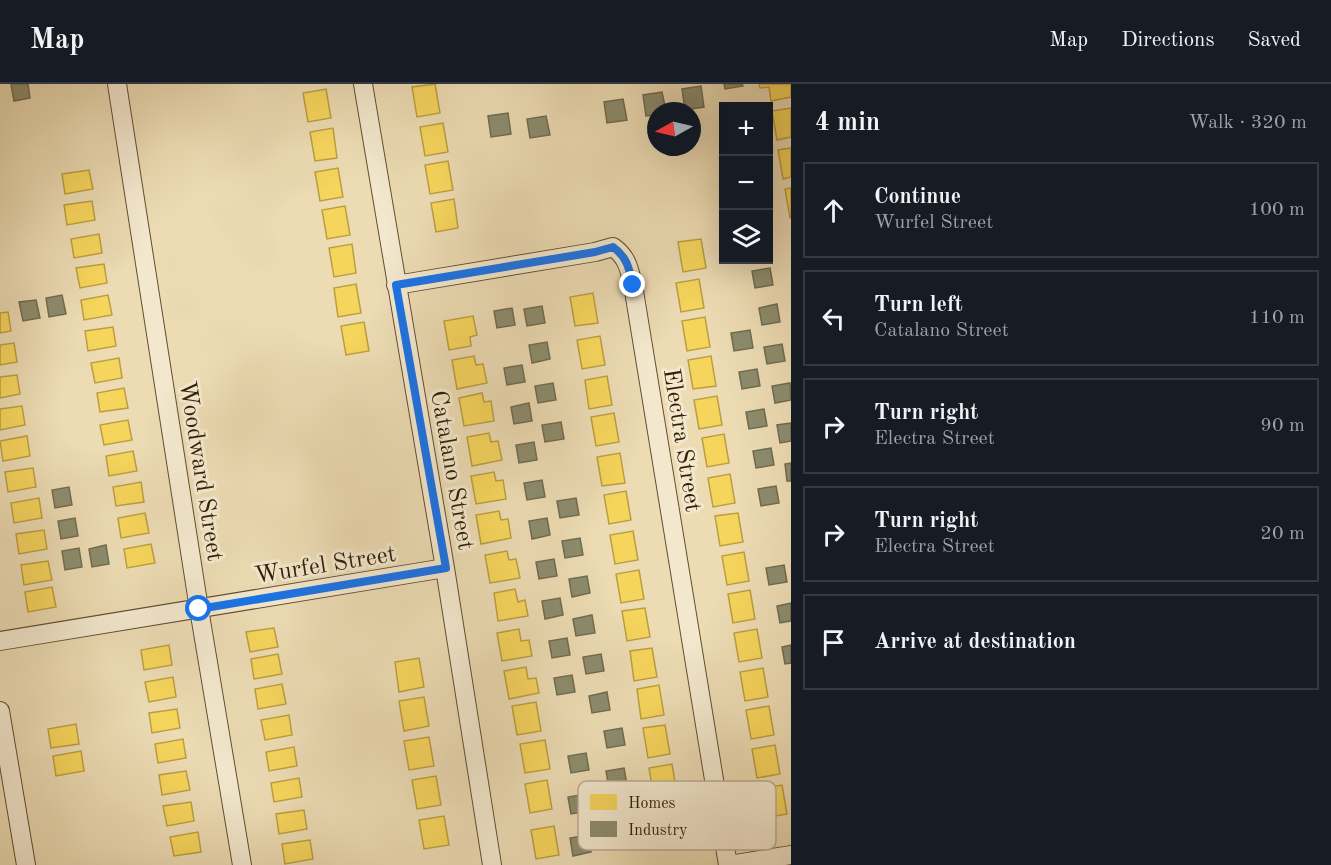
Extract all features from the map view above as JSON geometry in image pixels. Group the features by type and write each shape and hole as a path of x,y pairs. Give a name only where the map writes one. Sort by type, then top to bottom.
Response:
{"street":[{"name":"Woodward Street","path":"117,84 199,609 242,865"},
{"name":"Catalano Street","path":"363,84 446,568 492,865"},
{"name":"Electra Street","path":"396,285 595,252 613,247 624,255 633,285 715,781"},
{"name":"Wurfel Street","path":"0,641 446,568"},
{"path":"0,711 26,865"},
{"name":"Electra Street","path":"727,850 729,865"},
{"path":"729,865 791,855"}],"building: Homes":[{"path":"435,84 440,113 417,117 412,87"},
{"path":"759,84 791,84 791,97 771,101 769,87 760,88"},
{"path":"326,89 331,118 308,122 303,93"},
{"path":"791,108 791,137 777,140 773,111"},
{"path":"443,123 448,152 425,156 420,127"},
{"path":"333,128 337,158 315,161 310,132"},
{"path":"791,148 791,177 783,179 778,150"},
{"path":"448,161 453,190 430,194 425,165"},
{"path":"338,168 343,197 320,201 315,172"},
{"path":"89,170 93,189 65,194 62,174"},
{"path":"791,188 791,218 790,218 785,189"},
{"path":"454,199 458,228 436,232 431,203"},
{"path":"92,201 95,220 67,225 64,205"},
{"path":"345,206 350,235 327,239 322,210"},
{"path":"99,234 102,253 74,258 71,239"},
{"path":"701,239 706,268 683,272 678,242"},
{"path":"352,244 356,273 334,277 329,248"},
{"path":"104,264 107,283 80,288 76,268"},
{"path":"699,279 704,308 681,312 676,283"},
{"path":"356,284 361,313 338,317 334,288"},
{"path":"593,293 598,323 575,326 570,297"},
{"path":"108,295 112,315 84,320 81,300"},
{"path":"8,312 11,331 0,333 0,313"},
{"path":"473,316 477,335 470,337 471,346 449,350 444,321"},
{"path":"705,317 710,347 687,351 682,321"},
{"path":"364,322 369,351 346,355 341,326"},
{"path":"113,327 116,346 88,351 85,331"},
{"path":"600,336 605,365 582,369 577,340"},
{"path":"14,343 17,362 0,365 0,345"},
{"path":"474,356 476,365 483,364 487,383 457,389 452,360"},
{"path":"711,356 716,386 693,389 688,360"},
{"path":"119,358 122,378 95,383 91,363"},
{"path":"17,375 20,394 0,398 0,377"},
{"path":"607,376 612,405 589,409 585,380"},
{"path":"124,388 128,408 100,412 97,393"},
{"path":"482,393 484,402 491,401 494,421 464,426 459,398"},
{"path":"717,396 722,425 699,429 694,400"},
{"path":"22,406 25,425 0,430 0,409"},
{"path":"614,413 619,442 596,446 591,417"},
{"path":"128,420 132,440 104,445 100,425"},
{"path":"489,433 491,442 498,441 502,460 472,466 467,437"},
{"path":"724,434 729,463 707,467 702,438"},
{"path":"27,436 30,456 3,461 0,441"},
{"path":"133,451 137,471 109,476 106,456"},
{"path":"620,453 625,483 602,486 597,457"},
{"path":"33,468 36,487 8,492 5,472"},
{"path":"494,472 496,481 503,480 506,499 476,504 471,476"},
{"path":"730,474 735,503 713,507 708,478"},
{"path":"141,482 144,502 116,506 113,487"},
{"path":"626,491 631,520 609,524 604,495"},
{"path":"39,498 42,518 14,523 11,503"},
{"path":"499,511 501,520 508,519 511,538 481,544 476,515"},
{"path":"145,513 149,533 121,538 118,518"},
{"path":"738,513 743,542 720,546 715,516"},
{"path":"44,530 47,549 19,554 16,534"},
{"path":"633,531 638,560 615,564 610,535"},
{"path":"151,544 155,563 127,568 124,549"},
{"path":"507,551 509,560 516,559 520,578 490,583 485,555"},
{"path":"744,552 749,581 727,585 722,556"},
{"path":"48,561 52,580 24,585 21,565"},
{"path":"639,570 644,599 621,603 616,574"},
{"path":"52,587 56,607 28,612 25,592"},
{"path":"515,589 518,602 525,600 528,616 498,621 494,593"},
{"path":"750,590 755,619 733,623 728,594"},
{"path":"645,608 650,637 627,641 622,611"},
{"path":"274,628 278,647 250,652 246,632"},
{"path":"519,629 521,641 529,640 532,656 502,661 497,633"},
{"path":"757,629 762,658 739,662 734,633"},
{"path":"169,645 172,665 144,670 141,650"},
{"path":"652,648 657,677 634,681 630,651"},
{"path":"278,654 282,674 254,679 251,659"},
{"path":"419,658 424,687 399,692 395,662"},
{"path":"526,667 528,679 536,678 539,693 509,699 504,671"},
{"path":"763,668 768,697 745,701 740,672"},
{"path":"173,677 176,697 149,702 145,682"},
{"path":"282,684 286,704 258,709 255,689"},
{"path":"659,685 664,715 641,719 637,689"},
{"path":"424,697 429,726 404,731 399,701"},
{"path":"536,702 541,731 517,735 512,706"},
{"path":"769,706 774,735 751,739 746,710"},
{"path":"177,709 180,728 152,733 149,713"},
{"path":"289,715 292,735 265,740 261,720"},
{"path":"76,724 79,744 51,748 48,729"},
{"path":"665,725 670,754 648,758 643,728"},
{"path":"429,737 434,766 409,770 404,741"},
{"path":"183,739 186,758 158,763 155,744"},
{"path":"545,740 550,769 525,773 520,744"},
{"path":"775,745 780,774 757,778 752,749"},
{"path":"294,747 297,766 269,771 266,752"},
{"path":"81,751 84,771 56,776 53,756"},
{"path":"672,764 675,781 651,781 649,768"},
{"path":"186,771 190,790 162,795 159,775"},
{"path":"436,776 441,805 417,809 412,780"},
{"path":"299,778 302,797 274,802 271,783"},
{"path":"547,780 552,809 530,813 525,784"},
{"path":"782,785 787,814 776,816 776,786"},
{"path":"191,802 194,821 167,826 163,806"},
{"path":"304,810 307,829 279,834 276,814"},
{"path":"444,816 449,845 424,849 419,820"},
{"path":"554,826 559,855 536,859 531,830"},
{"path":"198,832 201,852 174,856 170,837"},
{"path":"310,840 313,859 285,864 282,844"}],"building: Industry":[{"path":"11,84 28,84 30,98 14,101"},
{"path":"724,84 742,84 743,86 725,89"},
{"path":"701,86 704,107 701,107 701,102 684,102 682,89"},
{"path":"662,92 664,102 647,102 646,116 643,95"},
{"path":"623,99 627,120 607,123 604,102"},
{"path":"508,113 511,134 491,137 488,116"},
{"path":"546,116 550,135 530,138 527,119"},
{"path":"770,268 773,285 755,288 752,271"},
{"path":"62,295 66,314 49,317 46,298"},
{"path":"36,300 40,318 23,321 19,302"},
{"path":"777,304 780,322 762,325 759,308"},
{"path":"542,306 545,323 527,326 524,309"},
{"path":"512,308 515,325 497,328 494,311"},
{"path":"750,330 753,348 734,351 731,333"},
{"path":"547,342 550,359 532,363 529,345"},
{"path":"782,344 785,361 767,364 764,347"},
{"path":"522,365 525,382 507,385 504,368"},
{"path":"757,369 760,386 742,389 739,372"},
{"path":"553,383 556,400 538,403 535,386"},
{"path":"790,383 791,400 775,403 772,386"},
{"path":"529,403 532,421 514,424 511,407"},
{"path":"764,409 767,426 749,429 746,412"},
{"path":"561,422 564,439 545,442 542,425"},
{"path":"791,423 791,441 780,443 777,425"},
{"path":"534,442 537,460 519,463 516,445"},
{"path":"771,448 774,465 756,468 753,451"},
{"path":"791,463 791,481 787,481 785,464"},
{"path":"542,480 545,497 527,500 524,483"},
{"path":"776,486 779,503 761,506 758,489"},
{"path":"69,487 72,505 55,508 52,490"},
{"path":"576,498 579,515 560,518 557,501"},
{"path":"75,518 78,536 61,539 58,521"},
{"path":"547,518 550,535 532,539 529,521"},
{"path":"580,538 583,555 565,558 562,541"},
{"path":"106,545 109,564 92,567 89,549"},
{"path":"79,548 82,567 65,570 62,551"},
{"path":"554,559 557,576 539,579 536,562"},
{"path":"784,565 787,582 769,585 766,568"},
{"path":"587,576 590,593 572,597 569,579"},
{"path":"560,598 563,615 545,619 542,601"},
{"path":"791,603 791,621 780,623 777,606"},
{"path":"592,615 595,633 576,636 573,619"},
{"path":"567,638 570,655 552,658 549,641"},
{"path":"791,645 791,663 785,664 782,647"},
{"path":"601,654 604,671 586,674 583,657"},
{"path":"572,675 575,692 557,695 554,678"},
{"path":"607,692 610,710 592,713 589,696"},
{"path":"622,728 625,745 607,748 604,731"},
{"path":"586,753 589,770 571,773 568,756"},
{"path":"624,768 626,781 608,781 606,771"},
{"path":"578,795 578,813 571,814 568,797"},
{"path":"578,837 578,850 591,850 591,852 573,856 570,838"}],"route":[{"path":"199,609 446,568 396,285 595,252 613,247 624,255 633,285"}]}
